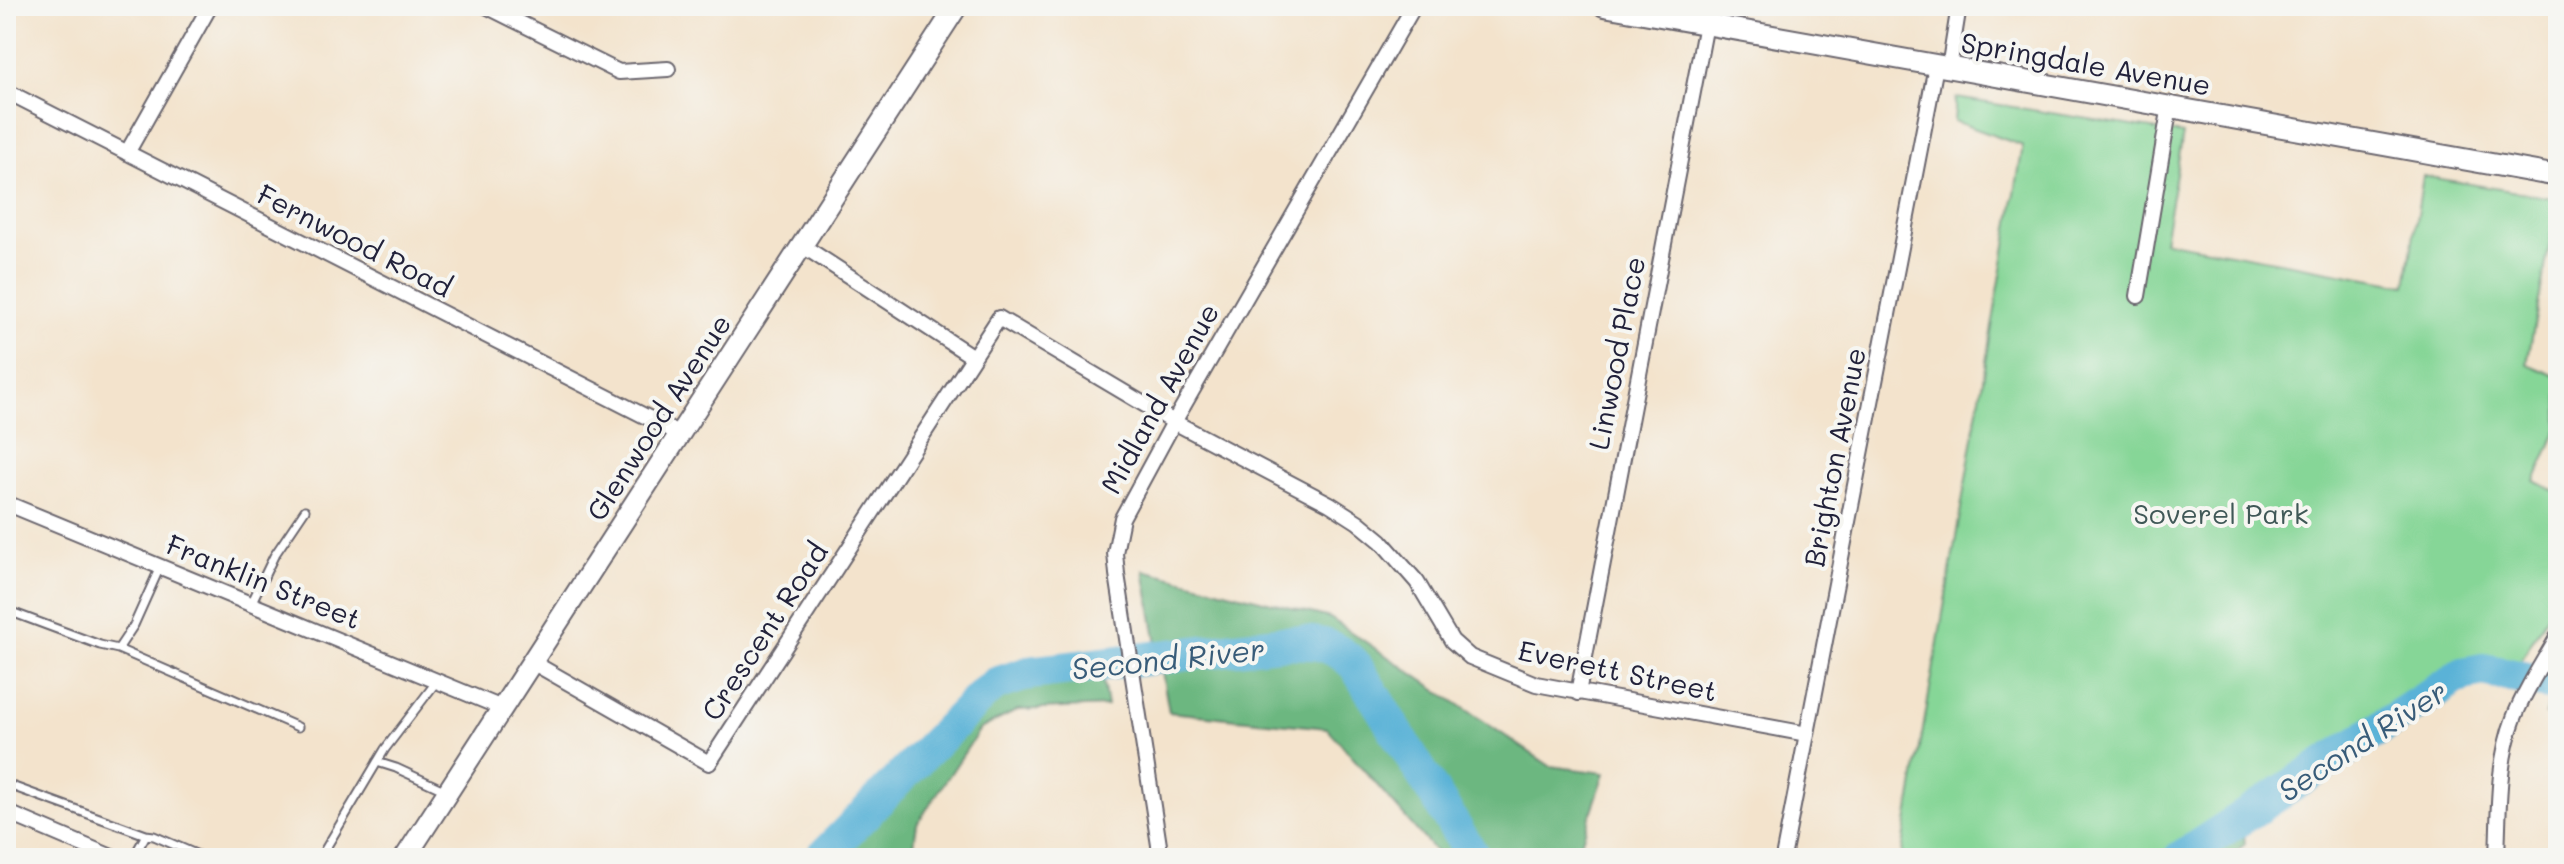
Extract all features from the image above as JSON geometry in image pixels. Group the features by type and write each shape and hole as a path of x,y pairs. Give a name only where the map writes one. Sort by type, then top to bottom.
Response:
{"street":[{"path":"127,153 210,6"},
{"path":"486,6 619,72 668,69"},
{"name":"Glenwood Avenue","path":"405,858 957,6"},
{"name":"Midland Avenue","path":"1161,858 1117,574 1117,535 1122,518 1414,6"},
{"name":"Springdale Avenue","path":"1604,6 2558,176"},
{"name":"Brighton Avenue","path":"1783,858 1942,67 1959,6"},
{"name":"Linwood Place","path":"1578,693 1706,24"},
{"name":"Fernwood Road","path":"6,91 680,434"},
{"path":"2138,296 2170,105"},
{"path":"803,246 973,357"},
{"name":"Everett Street","path":"973,357 999,318 1174,422 1330,504 1381,541 1417,582 1452,641 1470,657 1513,676 1578,693 1807,734"},
{"name":"Crescent Road","path":"532,662 709,763 973,357"},
{"name":"Franklin Street","path":"6,503 502,708"},
{"path":"2497,858 2501,773 2511,726 2523,697 2558,636"},
{"path":"6,812 114,858"}],"lane":[{"path":"251,604 274,556 305,510"},
{"path":"118,649 134,625 160,567"},
{"path":"6,610 118,649 298,727"},
{"path":"320,858 377,762 437,681"},
{"path":"377,762 448,792"},
{"path":"6,784 154,836 205,858"},
{"path":"133,858 146,835"}],"green space":[{"name":"Soverel Park","path":"1956,98 2183,134 2164,241 2406,285 2423,176 2558,199 2527,364 2558,377 2558,428 2535,481 2558,493 2558,596 2519,664 2473,656 2161,858 1901,858 2023,146 1954,121"},
{"path":"1144,570 1330,618 1550,766 1605,773 1580,846 1592,858 1441,858 1327,728 1169,712"},
{"path":"2558,668 2558,713 2545,715"},
{"path":"1101,669 1107,706 1018,710 980,729 917,824 912,858 802,858 985,686"},
{"path":"2241,806 2245,844 2228,858 2161,858"}],"waterway":[{"name":"Second River","path":"821,858 996,684 1029,673 1300,642 1328,647 1355,665 1474,858"},
{"name":"Second River","path":"2180,858 2463,674 2483,670 2558,685"}]}
